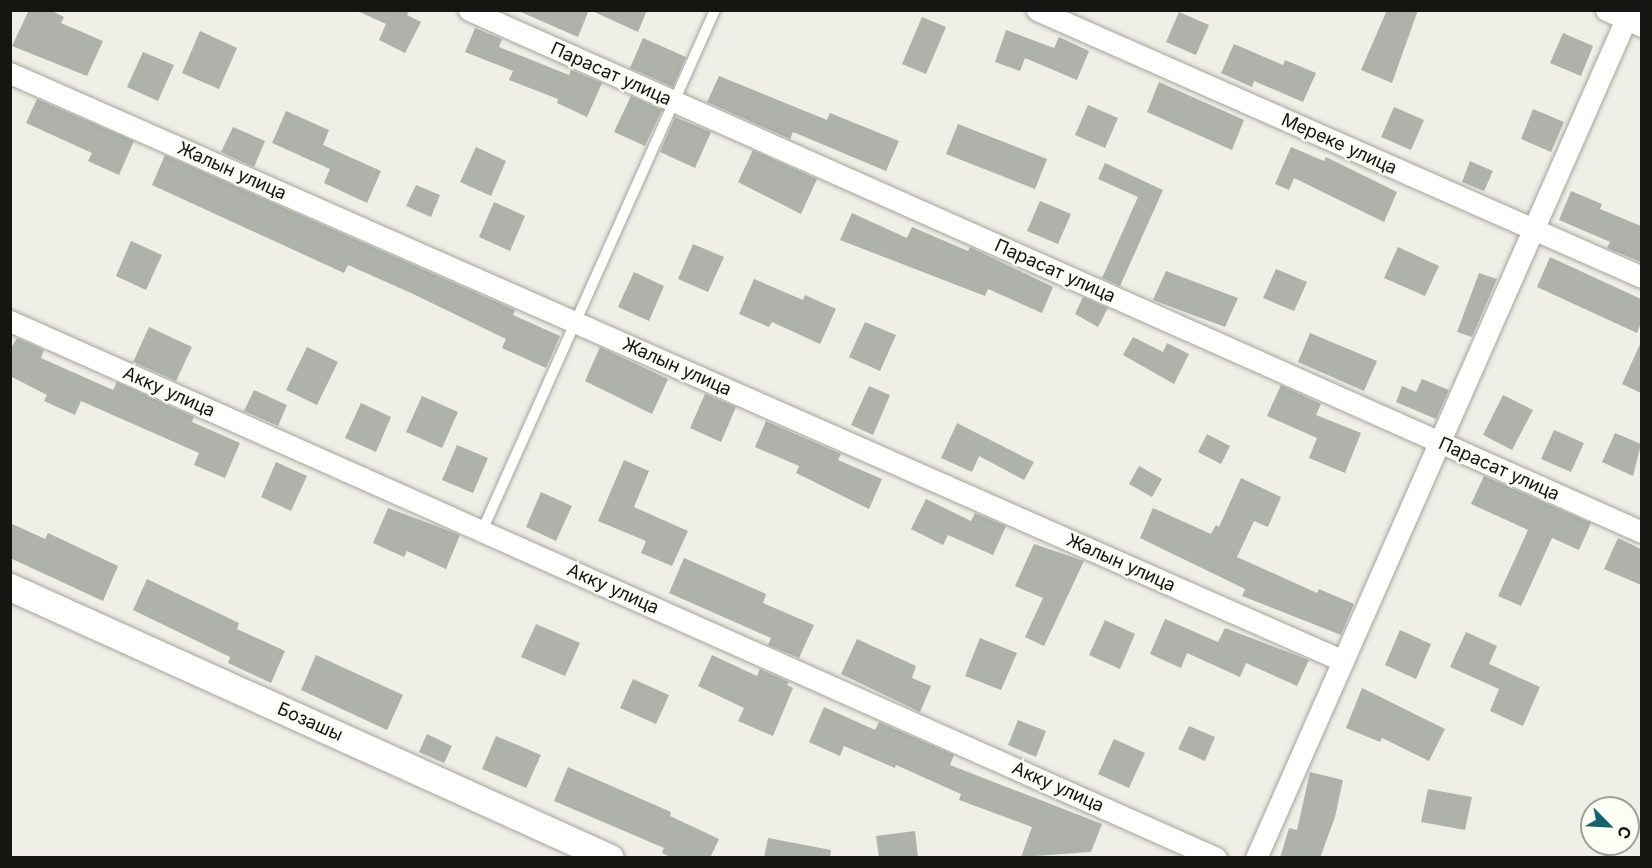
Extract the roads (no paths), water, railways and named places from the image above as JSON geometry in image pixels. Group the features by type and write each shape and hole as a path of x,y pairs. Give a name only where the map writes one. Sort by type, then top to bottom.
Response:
{"street":[{"name":"Парасат улица","path":"469,10 1641,532"},
{"name":"Мереке улица","path":"1036,10 1641,277"},
{"path":"1256,858 1534,230 1633,19 1606,10"},
{"name":"Жалын улица","path":"10,73 1343,661"},
{"name":"Акку улица","path":"10,321 1216,858"},
{"name":"Бозашы","path":"10,587 584,851 610,858"}],"lane":[{"path":"482,531 715,10"}]}
